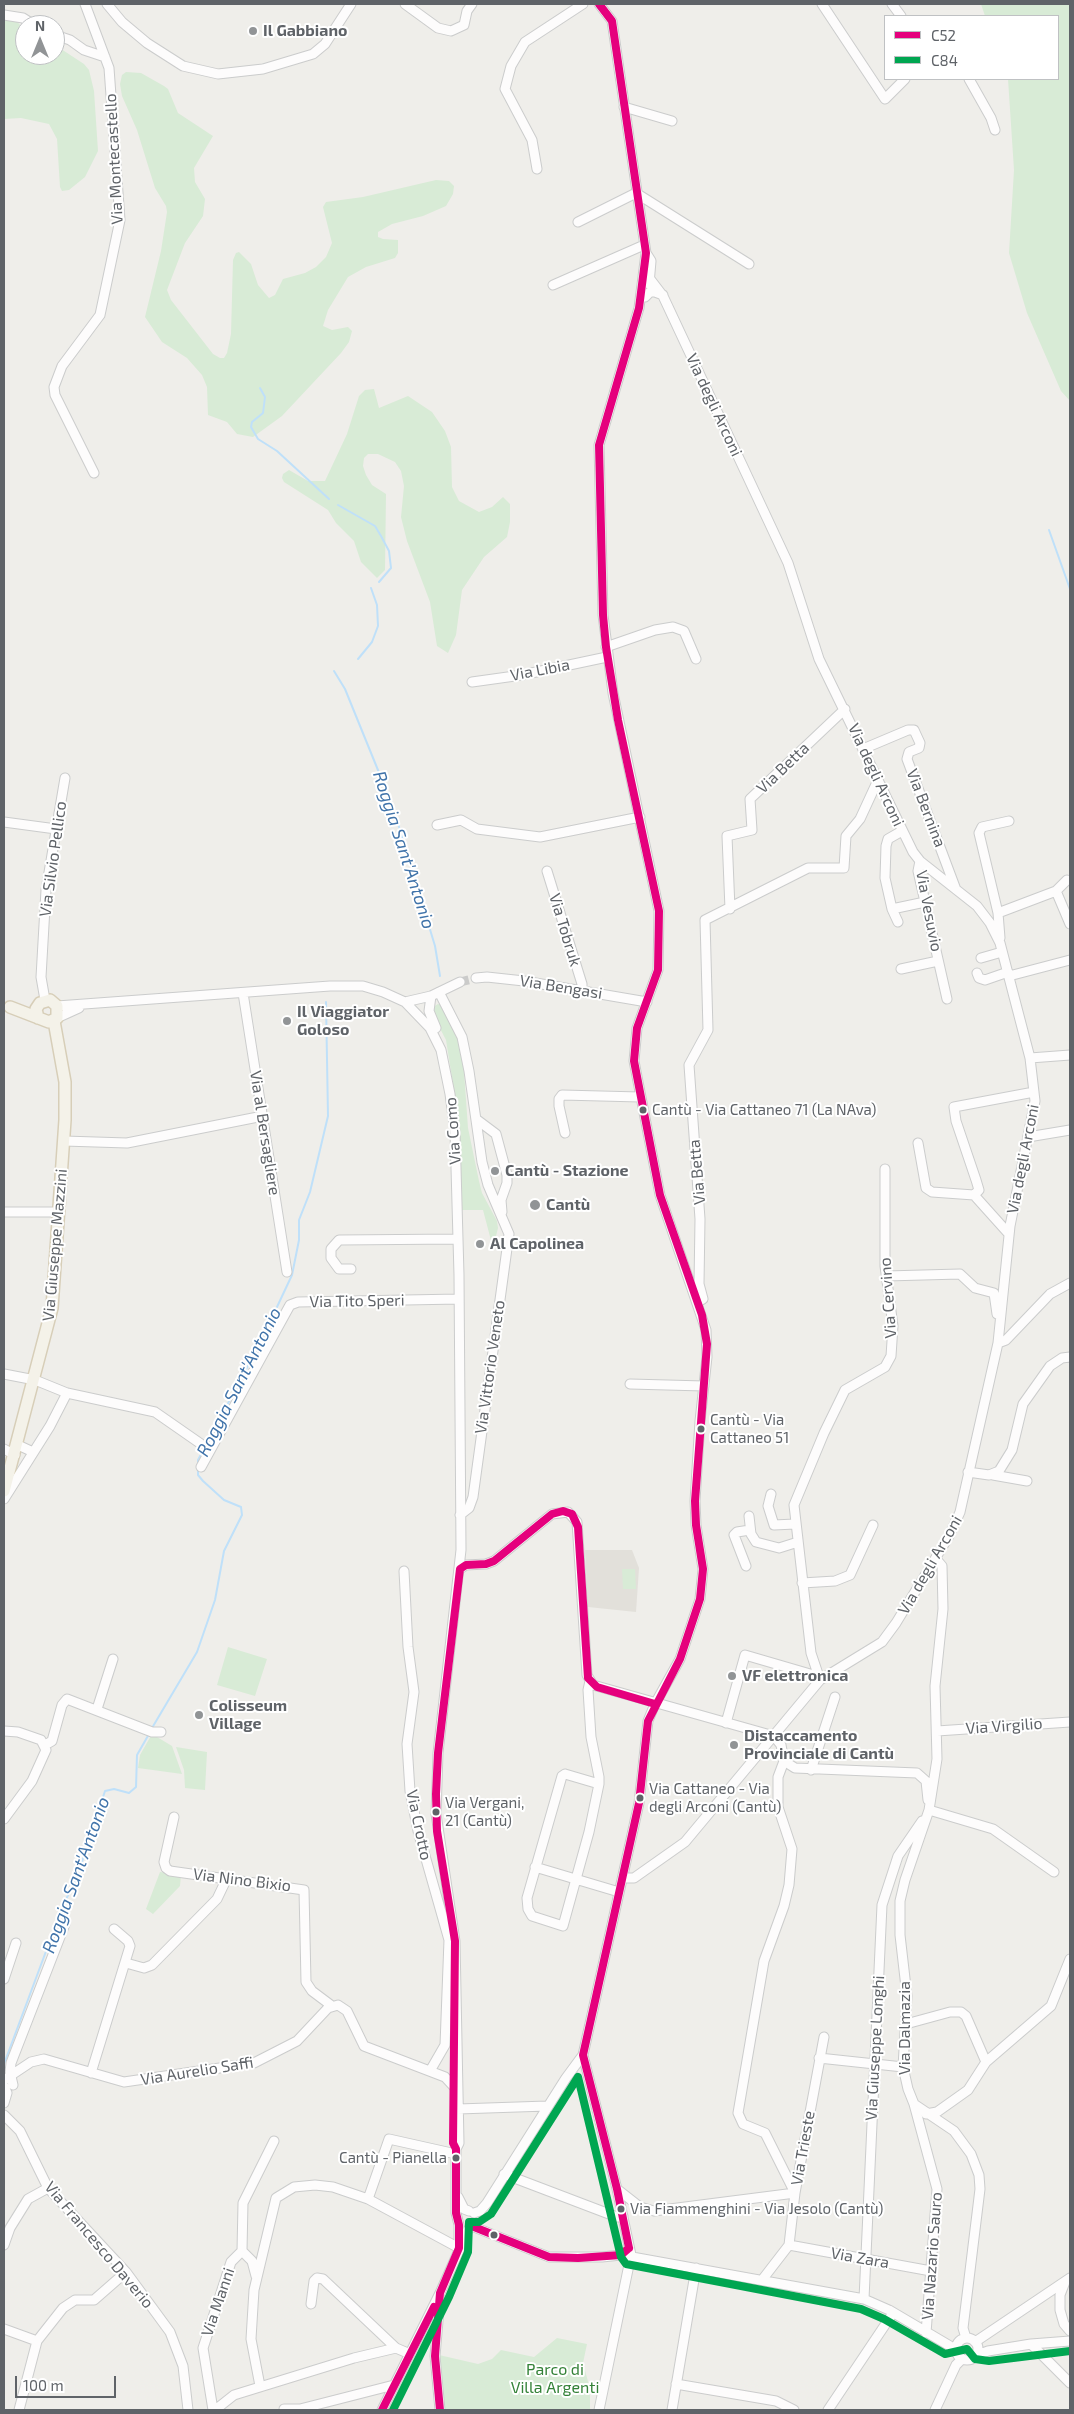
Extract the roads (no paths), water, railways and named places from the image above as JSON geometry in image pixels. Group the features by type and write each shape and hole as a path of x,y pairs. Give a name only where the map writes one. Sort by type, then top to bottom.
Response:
{"main road":[{"name":"Via Como","path":"7,1006 46,1014"},
{"name":"Via Giuseppe Mazzini","path":"4,1491 35,1380 52,1308 64,1141 65,1082 62,1054 46,1014 57,1006"}],"street":[{"name":"Via Montecastello","path":"85,4 109,68 120,220 100,315 62,366 54,387 55,394 94,473"},
{"path":"107,4 122,22 147,44 183,66 218,74 263,69 313,54 325,44 351,4"},
{"path":"405,4 438,28 451,30 464,25 467,11 472,4"},
{"path":"537,169 532,140 505,88 511,66 524,42 583,4"},
{"path":"459,2248 459,2222 461,2215 480,2211 487,2203 547,2106 583,2055 642,1791 648,1721 655,1704 680,1660 700,1599 703,1569 696,1525 695,1501 707,1344 704,1322 698,1302 660,1195 640,1097 634,1046 637,1028 658,970 659,911 618,720 606,647 603,615 599,445 651,262 645,249 612,21 599,4"},
{"path":"822,4 886,98 904,80"},
{"path":"892,4 900,15"},
{"path":"65,39 105,57"},
{"path":"970,80 991,118 995,130"},
{"path":"624,106 672,122"},
{"path":"578,222 636,193"},
{"path":"636,193 749,264"},
{"path":"553,285 645,249"},
{"path":"639,308 644,305 647,278"},
{"name":"Via degli Arconi","path":"624,1878 634,1878 684,1842 774,1736 818,1678 882,1642 936,1559 960,1512 998,1343 1009,1234 1035,1101 1030,1058 1001,947 990,924 978,906 956,887 920,861 902,831 845,709 819,659 788,563 662,295 647,278"},
{"path":"645,297 650,292 662,295"},
{"path":"606,647 655,630 673,627 684,631 696,659"},
{"name":"Via Libia","path":"472,682 522,675 608,657"},
{"name":"Via Betta","path":"730,909 727,836 752,830 750,799 845,709"},
{"name":"Via Bernina","path":"863,748 908,730 914,730 920,743 919,748 909,752 907,758 956,887"},
{"name":"Via Silvio Pellico","path":"46,1014 41,977 46,890 65,778"},
{"name":"Via Betta","path":"698,1302 703,1299 699,1284 700,1218 689,1065 708,1030 705,920 808,868 844,868 846,836 860,819 878,780"},
{"path":"437,825 461,820 477,829 540,837 640,817"},
{"path":"981,958 1001,947 998,913 979,833 982,827 1009,821"},
{"path":"4,822 56,829"},
{"path":"898,922 892,909 885,878 886,846 888,839 902,831"},
{"name":"Via Vesuvio","path":"920,861 918,871 947,999"},
{"name":"Via Tobruk","path":"547,871 582,984 582,990"},
{"path":"998,913 1056,890 1067,880"},
{"path":"1056,890 1070,924"},
{"path":"892,909 925,902"},
{"path":"977,973 979,978 984,980 1070,960"},
{"name":"Via Vesuvio","path":"901,969 938,961"},
{"name":"Via Bengasi","path":"476,978 498,978 582,990 647,1002"},
{"path":"409,1005 421,1005 435,994 460,982"},
{"name":"Via Como","path":"57,1006 353,986 373,988 409,1005 430,1028 441,1050 455,1132 459,1299 461,1550 438,1753 436,1807 437,1831 455,1941 455,2027"},
{"name":"Via al Bersagliere","path":"244,993 287,1272"},
{"path":"435,994 428,1004 430,1016 441,1037 441,1050"},
{"name":"Via Vittorio Veneto","path":"435,994 462,1037 482,1162 488,1185 508,1227 509,1243 495,1330 473,1496 469,1508 460,1515"},
{"name":"Via Como","path":"46,1014 112,1002"},
{"path":"1030,1058 1070,1055"},
{"path":"974,1195 979,1190 956,1121 954,1108 1034,1092"},
{"path":"565,1132 559,1106 559,1099 562,1095 640,1097"},
{"path":"64,1141 127,1143 263,1116"},
{"name":"Via Vittorio Veneto","path":"476,1118 496,1134 508,1175 508,1183 501,1197 502,1216"},
{"path":"1028,1137 1070,1130"},
{"path":"918,1143 926,1188 932,1192 974,1195 1009,1234"},
{"name":"Via Cervino","path":"818,1678 810,1653 794,1511 796,1499 845,1390 885,1367 890,1360 893,1326 886,1276 885,1169"},
{"path":"4,1212 59,1212"},
{"path":"351,1269 339,1269 331,1258 331,1249 339,1240 457,1239"},
{"path":"886,1276 960,1274 975,1288 994,1293 999,1327"},
{"path":"998,1343 1006,1340 1050,1294 1070,1283"},
{"name":"Via Tito Speri","path":"201,1467 290,1305 298,1302 459,1299"},
{"path":"993,1474 999,1471 1008,1459 1021,1408 1026,1399 1050,1366 1062,1358 1070,1357"},
{"path":"4,1374 35,1380 67,1393 155,1412 201,1444"},
{"path":"630,1384 704,1386"},
{"path":"4,1499 50,1426 67,1393"},
{"path":"4,1449 33,1452"},
{"path":"968,1472 993,1474 1027,1481"},
{"path":"770,1494 768,1506 774,1525 795,1524"},
{"path":"460,1569 466,1565 494,1560 552,1514 568,1512 575,1518 578,1527 587,1675 590,1681 597,1687 774,1736 781,1746 784,1761 778,1777 778,1807 792,1849 789,1885 784,1906 764,1961 738,2113 743,2124 761,2130 767,2135 795,2193 723,2204 650,2211 640,2207 617,2189"},
{"path":"748,1516 750,1530 756,1542 779,1548 798,1542"},
{"path":"802,1583 835,1581 850,1576 873,1525"},
{"path":"746,1566 734,1536 737,1532 750,1530"},
{"path":"461,1550 467,1557 480,1564"},
{"name":"Via Dalmazia","path":"914,2104 903,2067 908,1996 900,1935 900,1901 901,1891 929,1810 935,1781 937,1731 934,1686 944,1609 942,1566 936,1559"},
{"name":"Via Crotto","path":"404,1571 408,1647 414,1692 407,1744 410,1791 418,1831 449,1940 446,2046 433,2073"},
{"path":"726,1722 745,1655 818,1678"},
{"path":"97,1709 113,1659"},
{"path":"590,1681 588,1690 591,1737 599,1784 563,1926 536,1917 528,1909 527,1898 562,1776 565,1774 599,1784"},
{"path":"811,1770 835,1697"},
{"path":"45,1745 52,1741 62,1705 67,1699 153,1731"},
{"name":"Via Virgilio","path":"937,1731 1070,1722"},
{"path":"4,1730 18,1732 41,1740 45,1745 43,1756 32,1781 4,1818"},
{"path":"784,1761 795,1768 811,1770 917,1773 926,1781 929,1810 993,1829 1054,1872"},
{"name":"Via Giuseppe Longhi","path":"864,2299 882,1905 898,1856 929,1810"},
{"name":"Via Nino Bixio","path":"174,1817 165,1857 166,1868 170,1871 304,1890 306,1982 312,1991 332,2006"},
{"path":"535,1867 619,1892"},
{"path":"126,1963 144,1968 152,1965 217,1899 228,1878"},
{"path":"4,2103 11,2063 65,1924"},
{"path":"91,2073 130,1946 128,1941 114,1929"},
{"path":"4,1979 16,1943"},
{"path":"919,2122 921,2116 937,2112 968,2090 986,2062 1051,2006 1070,1959"},
{"path":"332,2006 341,2006 347,2011 364,2046 445,2077 455,2090"},
{"name":"Via Aurelio Saffi","path":"8,2084 31,2062 44,2059 119,2082 254,2063 297,2041 332,2006"},
{"path":"906,2024 950,2012 961,2012 968,2020 986,2062"},
{"path":"455,2027 452,2034 458,2109 456,2213 459,2222 549,2257 578,2258 627,2253 696,2268 864,2299 893,2313 947,2344 959,2356 971,2360 973,2345 963,2328 980,2182 974,2159 963,2141 949,2127 914,2104"},
{"path":"455,2027 457,2034 453,2143 456,2151"},
{"name":"Via Trieste","path":"789,2245 795,2193 824,2037"},
{"path":"583,2055 617,2189 623,2216 627,2253 599,2410"},
{"path":"819,2058 903,2067"},
{"path":"433,2073 446,2072 454,2067"},
{"name":"Via Nazario Sauro","path":"914,2104 937,2190 926,2333"},
{"path":"458,2109 547,2106"},
{"name":"Via Francesco Daverio","path":"4,2115 20,2131 48,2188 126,2272 170,2332 183,2366 188,2410"},
{"path":"368,2199 389,2139 456,2151"},
{"name":"Via Manni","path":"214,2410 203,2348 231,2262 242,2251 243,2203 274,2141"},
{"path":"504,2174 617,2217 623,2216"},
{"path":"260,2386 252,2339 257,2278 276,2198 294,2187 315,2185 333,2187 368,2199 459,2248"},
{"path":"4,2245 10,2228 28,2199 48,2188"},
{"path":"382,2410 440,2294 459,2248 476,2222 471,2212 463,2207 456,2192"},
{"path":"762,2280 789,2245"},
{"name":"Via Zara","path":"789,2245 932,2271"},
{"path":"242,2251 252,2261 257,2278"},
{"path":"672,2410 696,2268"},
{"path":"19,2410 37,2341 63,2308 75,2300 94,2300 126,2272"},
{"path":"311,2304 314,2281 316,2278 323,2279 396,2348 410,2354"},
{"path":"935,2410 959,2356 1068,2280"},
{"path":"1068,2280 1060,2295 1060,2310 1064,2324 1070,2331"},
{"path":"440,2294 435,2356 440,2410"},
{"path":"828,2410 893,2313"},
{"path":"4,2329 37,2341"},
{"path":"947,2344 973,2345 988,2351 1031,2344 1070,2341"},
{"path":"1031,2344 1070,2383"},
{"path":"214,2410 234,2395 260,2386 354,2358 396,2348"},
{"path":"676,2384 776,2401 794,2410"},
{"path":"284,2409 300,2409 394,2385"}],"waterway":[{"name":"Roggia Sant'Antonio","path":"260,388 265,397 263,413 252,422 251,427 258,439 277,451 329,499"},
{"name":"Roggia Sant'Antonio","path":"338,505 375,526 389,551 391,568 379,582"},
{"path":"1049,530 1070,589"},
{"name":"Roggia Sant'Antonio","path":"358,659 372,642 378,626 377,605 371,588"},
{"name":"Roggia Sant'Antonio","path":"334,671 345,689 393,807 435,946 440,976"},
{"name":"Roggia Sant'Antonio","path":"152,1728 197,1652 215,1600 224,1551 242,1515 241,1507 224,1500 198,1475 198,1460 261,1341 292,1275 299,1240 299,1220 310,1192 328,1116 326,1002"},
{"name":"Roggia Sant'Antonio","path":"4,2064 64,1903 76,1880 105,1791 114,1789 129,1793 136,1787 137,1755 149,1734"}],"tunnel":[{"path":"460,982 476,978"}],"place":[{"name":"Il Gabbiano","path":"253,31"},
{"name":"Il Viaggiator Goloso","path":"287,1021"},
{"name":"Cantù - Via Cattaneo 71 (La NAva)","path":"643,1110"},
{"name":"Cantù - Stazione","path":"495,1171"},
{"name":"Cantù","path":"535,1205"},
{"name":"Al Capolinea","path":"480,1244"},
{"name":"Cantù - Via Cattaneo 51","path":"701,1429"},
{"name":"VF elettronica","path":"732,1676"},
{"name":"Colisseum Village","path":"199,1715"},
{"name":"Distaccamento Provinciale di Cantù","path":"734,1745"},
{"name":"Via Cattaneo - Via degli Arconi (Cantù)","path":"640,1798"},
{"name":"Via Vergani, 21 (Cantù)","path":"436,1812"},
{"name":"Cantù - Pianella","path":"456,2158"},
{"name":"Via Fiammenghini - Via Jesolo (Cantù)","path":"621,2209"}],"park label":[{"name":"Parco di Villa Argenti","path":"555,2379"}]}
